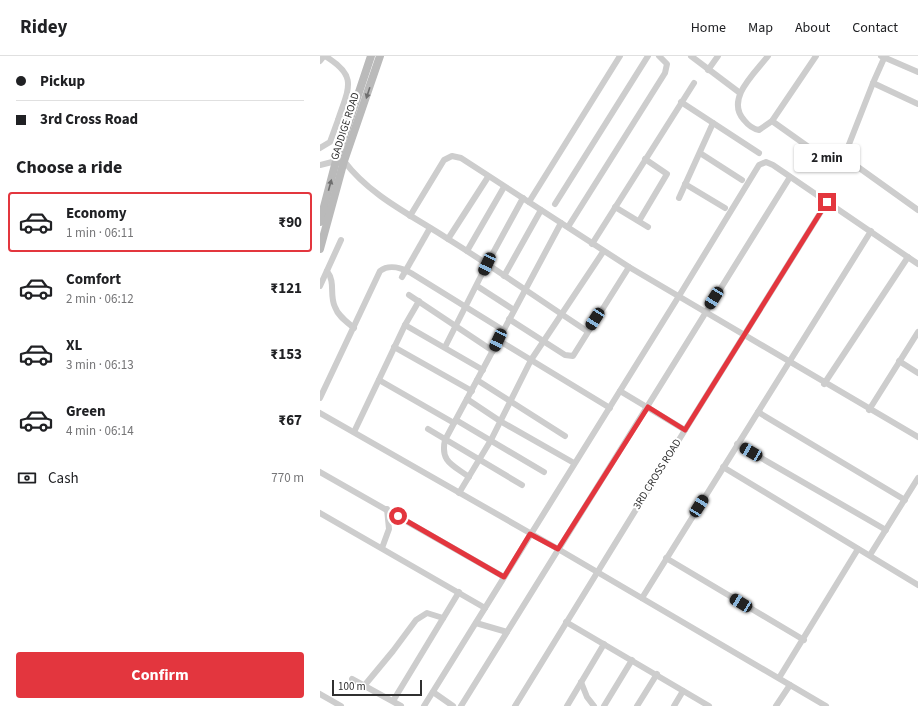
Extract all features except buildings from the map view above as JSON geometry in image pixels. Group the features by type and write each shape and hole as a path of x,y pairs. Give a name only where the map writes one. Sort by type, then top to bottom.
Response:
{"main road":[{"name":"GADDIGE ROAD","path":"320,249 353,111 372,56"},
{"name":"GADDIGE ROAD","path":"320,222 322,207 380,56"}],"street":[{"path":"320,61 325,56 340,65 348,77 348,85 330,142 320,148"},
{"path":"445,347 487,264 526,200 620,56"},
{"path":"555,204 648,56"},
{"path":"568,227 665,73 667,64 659,56"},
{"path":"691,56 740,93"},
{"path":"708,70 718,56"},
{"path":"768,56 738,97 737,109 740,116 750,127 759,130 772,121 816,56"},
{"path":"918,72 884,57 844,157 918,210"},
{"path":"592,244 694,82"},
{"path":"873,83 918,104"},
{"path":"681,102 759,153"},
{"path":"338,120 353,111"},
{"path":"772,121 824,158"},
{"path":"679,198 713,123"},
{"path":"700,153 742,180"},
{"path":"410,216 444,160 452,156 461,158 488,177 561,222 603,252 629,268 680,296 824,384 918,437"},
{"path":"639,221 668,174 645,159"},
{"path":"320,165 340,161 357,176 410,216 467,251 587,331"},
{"path":"424,706 574,463 680,296 758,164 769,162 918,264"},
{"path":"448,239 488,177"},
{"path":"461,706 790,177"},
{"path":"686,184 725,208"},
{"path":"467,251 504,187"},
{"name":"3RD CROSS ROAD","path":"515,706 827,202"},
{"path":"615,207 648,226"},
{"path":"504,276 541,210"},
{"path":"469,477 445,457 443,450 445,440 561,222"},
{"path":"402,277 430,228"},
{"path":"642,598 871,231"},
{"path":"320,286 341,240"},
{"path":"459,493 491,440 531,360 603,252"},
{"path":"824,384 908,257"},
{"path":"320,398 380,271 389,267 406,270 503,330"},
{"path":"509,319 565,355 571,357 629,268"},
{"path":"327,271 332,279 334,306 337,312 354,328"},
{"path":"477,286 514,310"},
{"path":"409,295 493,351"},
{"path":"354,432 405,325 419,302"},
{"path":"405,325 483,370"},
{"path":"869,410 918,332"},
{"path":"498,340 610,408"},
{"path":"394,347 472,391"},
{"path":"899,361 918,373"},
{"path":"379,380 491,440 544,472"},
{"path":"477,380 565,436"},
{"path":"620,390 685,430"},
{"path":"467,399 500,421 574,463"},
{"path":"758,412 905,500"},
{"path":"320,413 558,549 826,706"},
{"path":"428,429 522,485"},
{"path":"737,444 886,530"},
{"path":"723,467 917,583"},
{"path":"320,472 504,577"},
{"path":"870,555 918,478"},
{"path":"382,548 389,529 387,509"},
{"path":"320,513 485,608"},
{"path":"780,678 858,549"},
{"path":"666,558 804,640"},
{"path":"392,701 459,592"},
{"path":"364,686 419,617 427,613 443,618"},
{"path":"566,622 657,674 709,706"},
{"path":"476,623 507,632"},
{"path":"567,706 604,644"},
{"path":"604,706 632,660"},
{"path":"637,706 657,674"},
{"path":"352,679 401,706"},
{"path":"581,682 587,697 594,706"},
{"path":"776,706 790,685"},
{"path":"674,706 683,691"},
{"path":"433,692 453,706"},
{"path":"320,694 341,706"}],"route":[{"path":"398,516 504,577 530,534 558,549 648,407 685,430 827,202"}]}
